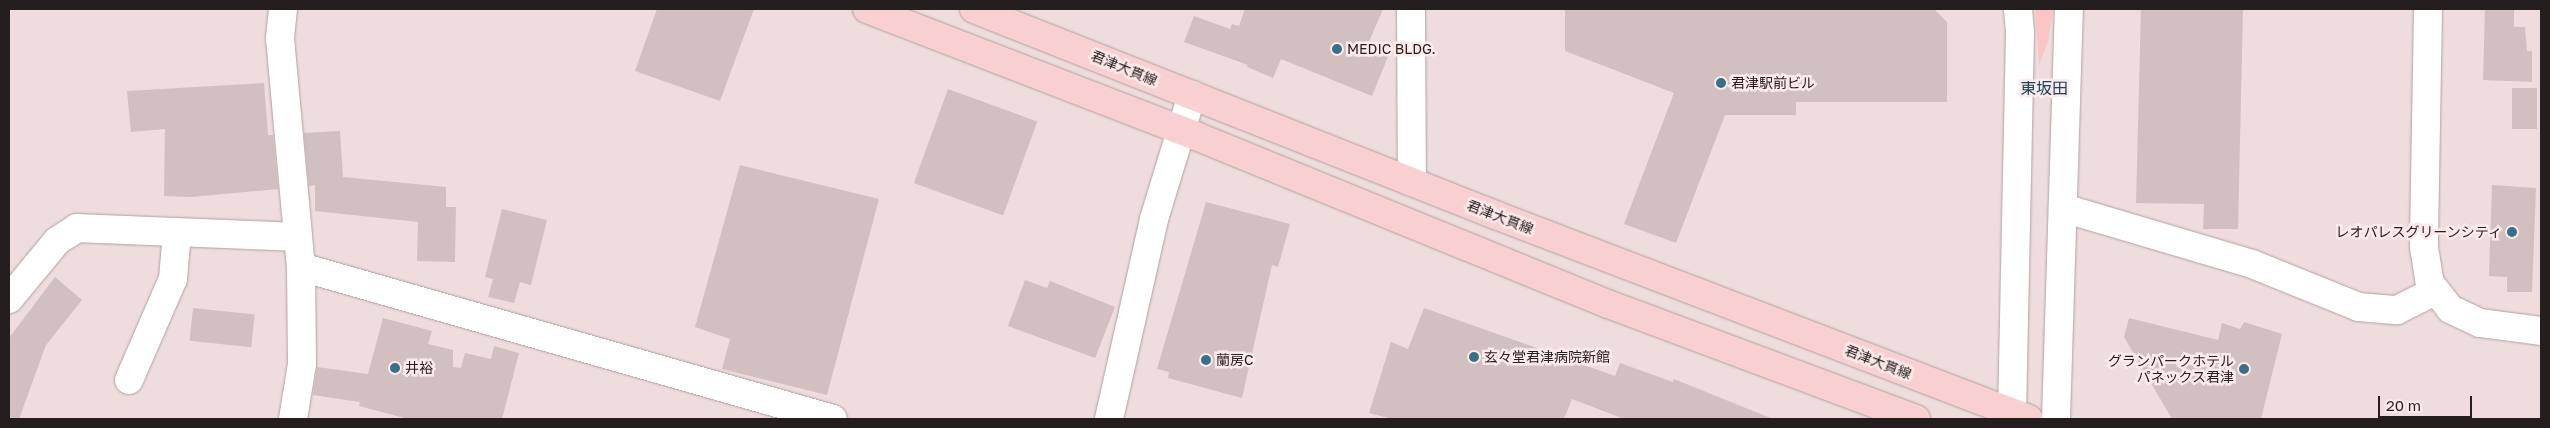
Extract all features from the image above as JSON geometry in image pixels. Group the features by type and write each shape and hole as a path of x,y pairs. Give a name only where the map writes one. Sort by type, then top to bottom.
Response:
{"main road":[{"path":"867,9 1180,130 1608,304 1916,419"},
{"name":"君津大貫線","path":"974,9 1412,182 2018,417"}],"street":[{"path":"283,9 280,38 301,267 302,364 293,419"},
{"path":"1410,9 1412,182"},
{"path":"2018,9 2020,32 2018,417"},
{"path":"2056,419 2069,9"},
{"path":"2428,9 2424,247 2430,283 2450,309 2480,323 2541,331"},
{"path":"1109,419 1154,219 1192,95"},
{"path":"2063,208 2252,264 2359,307 2397,310 2435,291"},
{"path":"9,299 56,241 77,228 298,237"},
{"path":"129,380 173,279 177,232"},
{"path":"301,267 832,419"}],"shaded area":[{"path":"2035,9 2053,9 2048,41 2039,66"}],"building":[{"path":"657,9 754,9 720,101 635,71"},
{"path":"1245,9 1383,9 1368,44 1389,54 1372,96 1281,59 1273,78 1247,67 1248,65 1184,42 1194,16 1230,29 1232,24 1239,26"},
{"path":"1565,9 1934,9 1947,22 1947,102 1796,102 1796,115 1725,115 1676,243 1624,224 1674,93 1565,51"},
{"path":"2141,9 2243,9 2238,229 2203,229 2204,204 2136,203"},
{"path":"2485,9 2514,9 2514,27 2525,27 2527,51 2532,51 2532,82 2483,80"},
{"path":"264,83 268,135 273,135 278,189 191,197 164,196 165,129 131,132 127,91"},
{"path":"2512,88 2537,88 2537,129 2512,129"},
{"path":"948,89 1037,121 1003,215 914,183"},
{"path":"340,131 343,177 446,187 446,207 456,207 455,262 417,261 418,222 315,211 315,185 309,186 304,133"},
{"path":"740,165 879,199 827,395 722,369 730,339 695,327"},
{"name":"レオパレスグリーンシティ","path":"2492,185 2536,188 2532,292 2507,292 2507,277 2489,276"},
{"path":"1206,202 1290,224 1278,267 1272,265 1242,398 1168,378 1169,372 1157,369"},
{"path":"502,209 547,220 531,285 520,282 514,303 488,297 493,279 485,277"},
{"path":"55,277 82,300 46,345 19,419 9,419 9,338"},
{"path":"1025,280 1047,288 1050,281 1115,307 1095,358 1008,326"},
{"path":"193,308 255,314 251,347 190,341"},
{"name":"玄々堂君津病院新館","path":"1424,308 1615,376 1620,363 1673,382 1674,379 1773,419 1624,419 1572,399 1564,419 1392,419 1369,413 1391,342 1408,349"},
{"path":"383,318 432,331 428,344 453,350 453,367 461,368 465,353 491,359 494,346 519,353 502,419 408,419 359,406 360,402 313,395 317,367 368,374"},
{"path":"2129,318 2218,340 2222,323 2240,329 2244,322 2282,334 2261,419 2172,419 2124,337"}],"place":[{"name":"MEDIC BLDG.","path":"1337,49"},
{"name":"君津駅前ビル","path":"1721,83"},
{"name":"レオパレスグリーンシティ","path":"2512,232"},
{"name":"玄々堂君津病院新館","path":"1474,357"},
{"name":"蘭房C","path":"1206,360"},
{"name":"井裕","path":"395,368"},
{"name":"グランパークホテル パネックス君津","path":"2244,369"}],"district":[{"name":"東坂田","path":"2044,88"}]}
